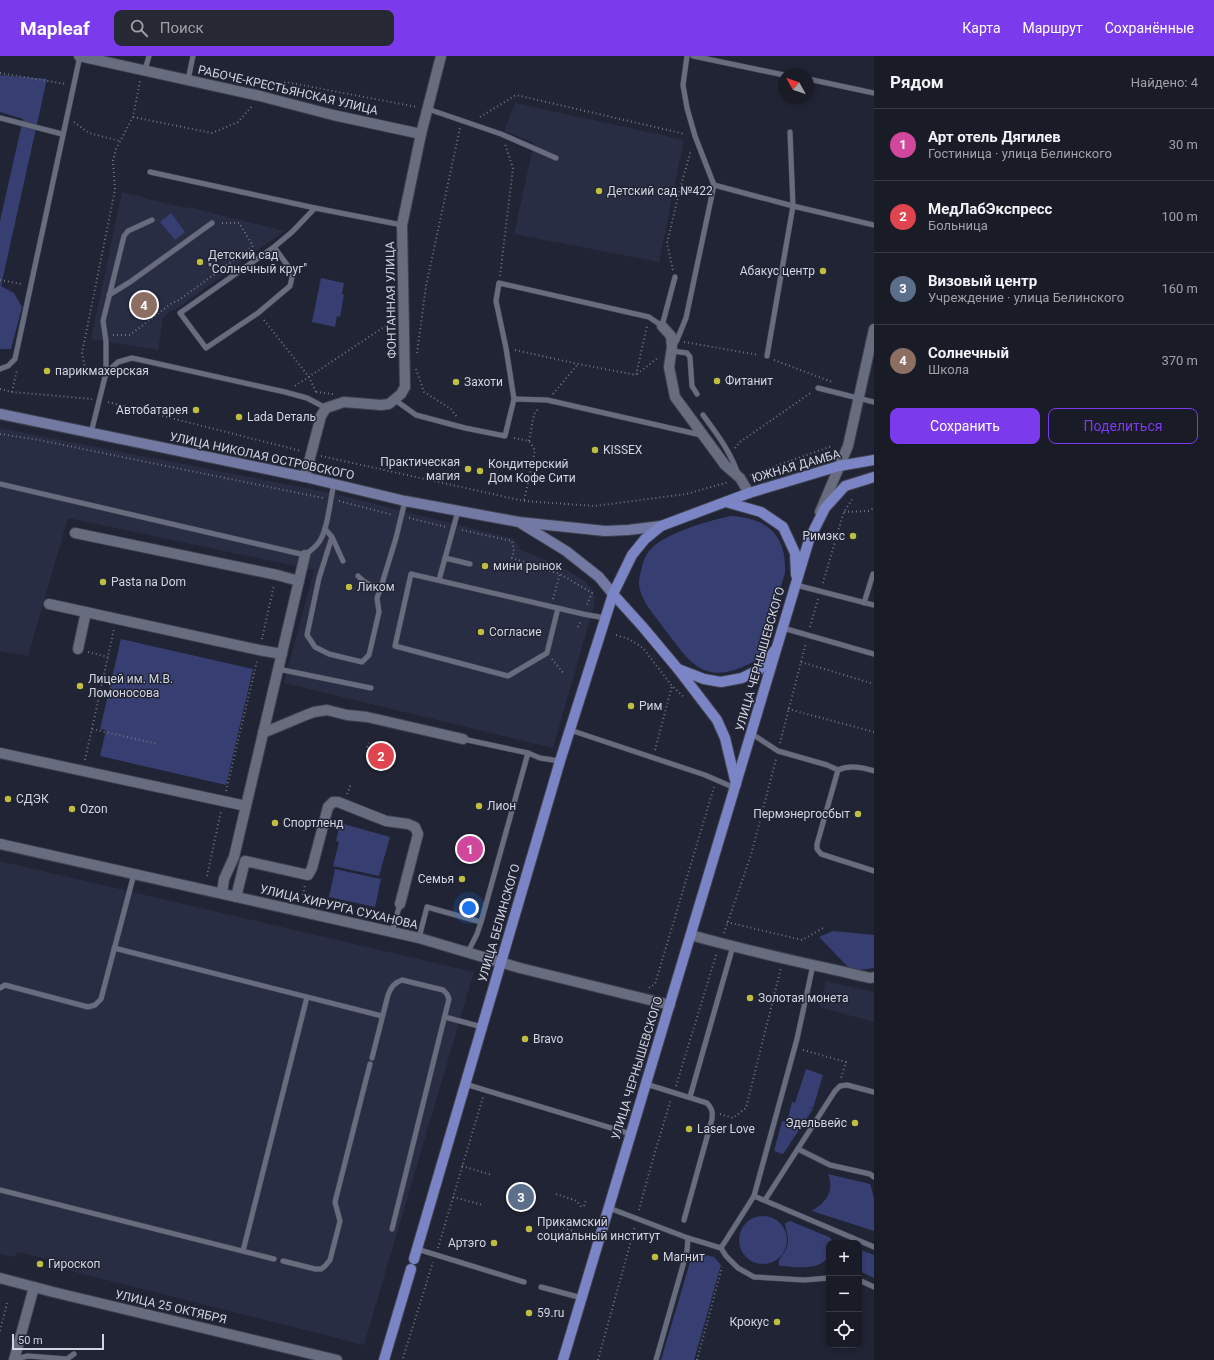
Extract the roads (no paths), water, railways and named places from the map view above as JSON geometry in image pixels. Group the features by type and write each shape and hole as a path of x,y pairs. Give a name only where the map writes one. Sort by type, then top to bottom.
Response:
{"main road":[{"name":"УЛИЦА НИКОЛАЯ ОСТРОВСКОГО","path":"0,414 305,477 405,501 519,522 605,532 661,526"},
{"name":"ЮЖНАЯ ДАМБА","path":"661,526 749,493 839,466 874,460"},
{"name":"УЛИЦА ЧЕРНЫШЕВСКОГО","path":"563,1360 809,540 826,508 845,486 874,477"},
{"path":"726,502 761,512 783,527 795,553 796,585"},
{"name":"УЛИЦА НИКОЛАЯ ОСТРОВСКОГО","path":"519,522 571,555 599,577 613,594"},
{"name":"УЛИЦА БЕЛИНСКОГО","path":"384,1360 560,761 605,618 613,594 632,555 645,539 661,526"},
{"name":"УЛИЦА ЧЕРНЫШЕВСКОГО","path":"613,594 678,669 717,720 725,738 736,786"},
{"path":"678,669 704,679 721,682 742,678 760,669 778,646"}],"street":[{"name":"РАБОЧЕ-КРЕСТЬЯНСКАЯ УЛИЦА","path":"80,56 260,96 332,115 421,134"},
{"name":"ФОНТАННАЯ УЛИЦА","path":"395,400 405,387 406,353 402,225 421,134 441,56"},
{"path":"662,326 671,336 672,349 669,366 675,397 725,465 740,478 749,493"},
{"name":"УЛИЦА ЧЕРНЫШЕВСКОГО","path":"809,540 848,446 874,330"},
{"path":"305,477 321,416 326,408 344,402 381,405 389,404 395,400"},
{"path":"75,533 277,575 299,581"},
{"path":"222,893 224,879 234,857 305,555"},
{"path":"49,604 282,654"},
{"path":"78,649 86,612"},
{"path":"263,733 306,714 327,710 347,715 367,717 463,739"},
{"path":"0,753 224,800 246,806"},
{"path":"236,897 245,861 308,874 312,868 328,807 333,802 338,802 386,821 408,824 415,827 418,834 400,904"},
{"name":"УЛИЦА ХИРУРГА СУХАНОВА","path":"0,844 418,938 501,962 670,1005"},
{"path":"691,935 813,965 870,978 874,977"},
{"name":"УЛИЦА 25 ОКТЯБРЯ","path":"0,1278 333,1359"},
{"path":"15,1360 34,1287"}],"lane":[{"path":"0,369 8,366 15,359 62,134 80,56"},
{"path":"144,70 149,56"},
{"path":"188,80 193,56"},
{"path":"687,56 683,85 687,108 695,136 714,185 686,318 672,349 687,353 690,357 692,386 697,394"},
{"path":"693,56 778,74"},
{"path":"814,81 874,93"},
{"path":"428,109 501,134 556,158"},
{"path":"0,118 62,134"},
{"path":"767,356 793,206 790,132"},
{"path":"150,172 315,208 402,225"},
{"path":"714,185 793,206 874,225"},
{"path":"274,247 293,273 290,286 258,312 206,348 180,314 274,247 292,232 315,208"},
{"path":"92,433 106,373 106,335 103,321 124,236 128,231 152,220"},
{"path":"110,295 212,223"},
{"path":"395,400 416,415 465,428 505,436 514,399 506,348 496,300 499,283 649,317 662,326 675,277"},
{"path":"106,373 118,362 132,358 285,392 307,398 326,408"},
{"path":"818,388 874,402"},
{"path":"514,399 547,400 704,436"},
{"path":"703,415 725,444 740,478"},
{"path":"0,484 305,555 320,542 325,529 334,484"},
{"path":"332,537 319,578 307,635 315,647 329,654 362,662 369,655 379,612 377,598 396,538 405,501"},
{"path":"439,580 458,511"},
{"path":"325,529 332,537 343,561"},
{"path":"445,558 470,564"},
{"path":"558,608 547,654 508,676 395,646 411,574 605,618"},
{"path":"864,603 873,574"},
{"path":"358,576 364,582 372,586 381,587"},
{"path":"796,585 874,605"},
{"path":"783,628 874,654"},
{"path":"278,669 372,688"},
{"path":"570,730 736,786"},
{"path":"752,734 778,751 827,765 838,770"},
{"path":"463,739 528,753 540,758 560,761"},
{"path":"468,952 481,922 528,753"},
{"path":"874,771 852,767 844,767 838,770 817,844 817,849 821,854 874,871"},
{"path":"0,988 5,985 88,1008 95,1005 100,999 134,874"},
{"path":"392,932 400,904"},
{"path":"418,938 427,907 481,922"},
{"path":"690,1097 734,946"},
{"path":"114,948 382,1016"},
{"path":"721,1248 754,1196 797,1039 813,965"},
{"path":"372,1058 391,987 396,982 402,980 442,990 447,994 449,999 445,1017 392,1229"},
{"path":"243,1251 307,997"},
{"path":"445,1017 482,1027"},
{"path":"283,1261 320,1269 330,1260 340,1221 335,1202 370,1064"},
{"path":"465,1084 631,1134"},
{"path":"646,1084 707,1103 713,1113 684,1220"},
{"path":"765,1200 835,1091 840,1086 847,1085 874,1092"},
{"path":"798,1148 830,1165 874,1176"},
{"path":"0,1190 274,1259"},
{"path":"754,1196 874,1247"},
{"path":"609,1208 688,1238 721,1248 726,1256 738,1268 754,1277 804,1280 826,1278"},
{"path":"656,1360 687,1251 688,1238"},
{"path":"417,1249 524,1282"},
{"path":"862,1281 874,1286"},
{"path":"541,1287 582,1298"},
{"path":"15,1360 28,1356 67,1359 74,1354"}],"place":[{"name":"Детский сад №422","path":"599,191"},
{"name":"Детский сад \"Солнечный круг\"","path":"200,262"},
{"name":"Абакус центр","path":"823,271"},
{"name":"Солнечный","path":"144,305"},
{"name":"парикмахерская","path":"47,371"},
{"name":"Фитанит","path":"717,381"},
{"name":"Захоти","path":"456,382"},
{"name":"Автобатарея","path":"196,410"},
{"name":"Lada Dеталь","path":"239,417"},
{"name":"KISSEX","path":"595,450"},
{"name":"Практическая магия","path":"468,469"},
{"name":"Кондитерский Дом Кофе Сити","path":"480,471"},
{"name":"Римэкс","path":"853,536"},
{"name":"мини рынок","path":"485,566"},
{"name":"Pasta na Dom","path":"103,582"},
{"name":"Ликом","path":"349,587"},
{"name":"Согласие","path":"481,632"},
{"name":"Лицей им. М.В. Ломоносова","path":"80,686"},
{"name":"Рим","path":"631,706"},
{"name":"МедЛабЭкспресс","path":"381,756"},
{"name":"СДЭК","path":"8,799"},
{"name":"Лион","path":"479,806"},
{"name":"Ozon","path":"72,809"},
{"name":"Пермэнергосбыт","path":"858,814"},
{"name":"Спортленд","path":"275,823"},
{"name":"Арт отель Дягилев","path":"470,849"},
{"name":"Семья","path":"462,879"},
{"name":"Золотая монета","path":"750,998"},
{"name":"Bravo","path":"525,1039"},
{"name":"Эдельвейс","path":"855,1123"},
{"name":"Laser Love","path":"689,1129"},
{"name":"Визовый центр","path":"521,1197"},
{"name":"Прикамский социальный институт","path":"529,1229"},
{"name":"Артэго","path":"494,1243"},
{"name":"Магнит","path":"655,1257"},
{"name":"Гироскоп","path":"40,1264"},
{"name":"59.ru","path":"529,1313"},
{"name":"Крокус","path":"777,1322"}]}
